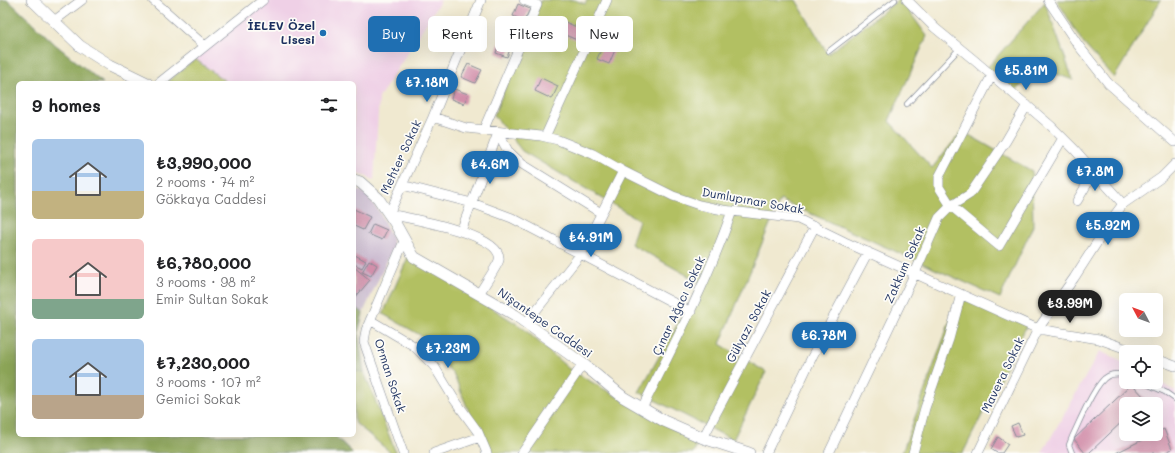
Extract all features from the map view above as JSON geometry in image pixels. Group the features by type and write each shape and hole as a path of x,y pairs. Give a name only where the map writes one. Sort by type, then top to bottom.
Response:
{"street":[{"path":"32,0 80,46 110,66 143,81"},
{"path":"54,21 82,0"},
{"path":"153,0 205,46"},
{"path":"161,81 263,0"},
{"name":"Mehter Sokak","path":"389,214 433,118 481,0"},
{"path":"484,131 537,5 524,0"},
{"path":"545,137 607,0"},
{"path":"907,0 935,28 1027,105 1063,138 1123,204"},
{"path":"1048,0 1078,45 1108,83 1175,142"},
{"path":"992,75 939,177 939,187 951,206 999,246 1063,138"},
{"name":"Zakkum Sokak","path":"829,453 915,273 939,218 951,206 970,194 1006,141 1027,105"},
{"name":"Dumlupınar Sokak","path":"433,118 466,128 545,137 558,140 593,154 673,196 698,205 732,211 798,219 1038,329 1099,340 1119,347"},
{"path":"461,231 498,132"},
{"path":"498,132 508,151 522,164 601,213"},
{"name":"Mavera Sokak","path":"978,453 1038,329 1123,204 1162,176 1175,164"},
{"path":"526,323 580,255 623,171"},
{"path":"1077,201 1094,172"},
{"name":"Nişantepe Caddesi","path":"356,181 360,182 378,198 414,257 526,323 583,364 623,397 664,421 703,438 749,453"},
{"path":"402,184 472,203 512,218 691,312"},
{"name":"Çınar Ağacı Sokak","path":"642,408 691,312 713,261 732,211"},
{"path":"389,214 461,231 485,240 494,247 498,253 499,260 479,294"},
{"name":"Gülyazı Sokak","path":"703,438 815,226"},
{"name":"Orman Sokak","path":"403,453 364,342 366,330 404,241"},
{"path":"766,453 812,357 868,252"},
{"path":"913,453 924,408 949,339 961,294"},
{"path":"370,320 414,346 434,366 480,437 487,453"},
{"path":"1163,362 1175,366"},
{"path":"522,453 583,364"},
{"path":"434,453 480,437"}],"lane":[{"path":"829,51 896,0"},
{"path":"908,104 960,48"},
{"path":"1072,453 1069,445 1098,385 1107,376 1119,374"},
{"path":"1158,389 1175,399"}],"shaded area":[{"name":"İELEV Özel Lisesi","path":"264,0 441,0 431,16 428,16 428,21 420,33 420,16 368,16 368,52 408,52 379,98 374,180 356,172 356,81 223,81 195,59"},
{"path":"356,189 363,192 380,213 392,238 393,244 393,248 363,313 356,308"},
{"path":"1100,351 1119,360 1119,389 1163,389 1163,384 1175,391 1175,453 1042,453"}],"green space":[{"path":"0,0 8,0 56,45 101,81 16,81 16,437 336,437 353,453 0,453"},
{"path":"541,0 575,0 585,4 587,0 796,0 828,54 898,0 901,0 927,36 889,121 932,168 962,131 1032,171 1033,226 1000,298 780,200 720,344 766,372 733,440 639,392 701,283 631,244 639,220 522,151 494,115 520,52 568,52 568,16 534,16"},
{"path":"1057,0 1161,0 1114,78 1083,43"},
{"path":"1045,2 1073,80 1039,68 1012,94 986,69"},
{"path":"195,59 225,81 168,81"},
{"path":"409,255 523,328 569,369 698,443 693,453 486,453 454,375 420,335 383,314"},
{"path":"959,296 1027,325 963,453 902,453"},
{"path":"356,308 363,313 358,333 364,372 356,371"},
{"path":"356,371 364,372 396,453 391,453 356,424"}],"building":[{"path":"518,4 530,9 526,16 513,16"},
{"path":"568,23 576,27 576,40 568,36"},
{"path":"496,52 509,52 507,57"},
{"path":"600,52 614,52 609,64 597,59"},
{"path":"468,64 482,70 475,83 461,77"},
{"path":"541,78 558,86 552,99 535,91"},
{"path":"454,89 468,94 464,104 451,99"},
{"path":"356,210 370,217 363,230 356,227"},
{"path":"373,224 387,230 382,240 368,234"},
{"path":"356,256 366,261 362,268 356,265"},
{"path":"369,260 377,265 371,276 362,272"},
{"path":"356,269 370,280 356,297"},
{"path":"1127,389 1137,389 1144,397 1119,397 1119,425 1089,453 1085,453 1074,439"},
{"path":"1018,423 1023,435 1016,437 1011,426"},
{"path":"1163,430 1172,449 1164,453 1116,453 1140,441 1163,441"},
{"path":"998,437 1008,444 1002,453 997,453 991,449"}],"place":[{"name":"İELEV Özel Lisesi","path":"323,33"}]}
